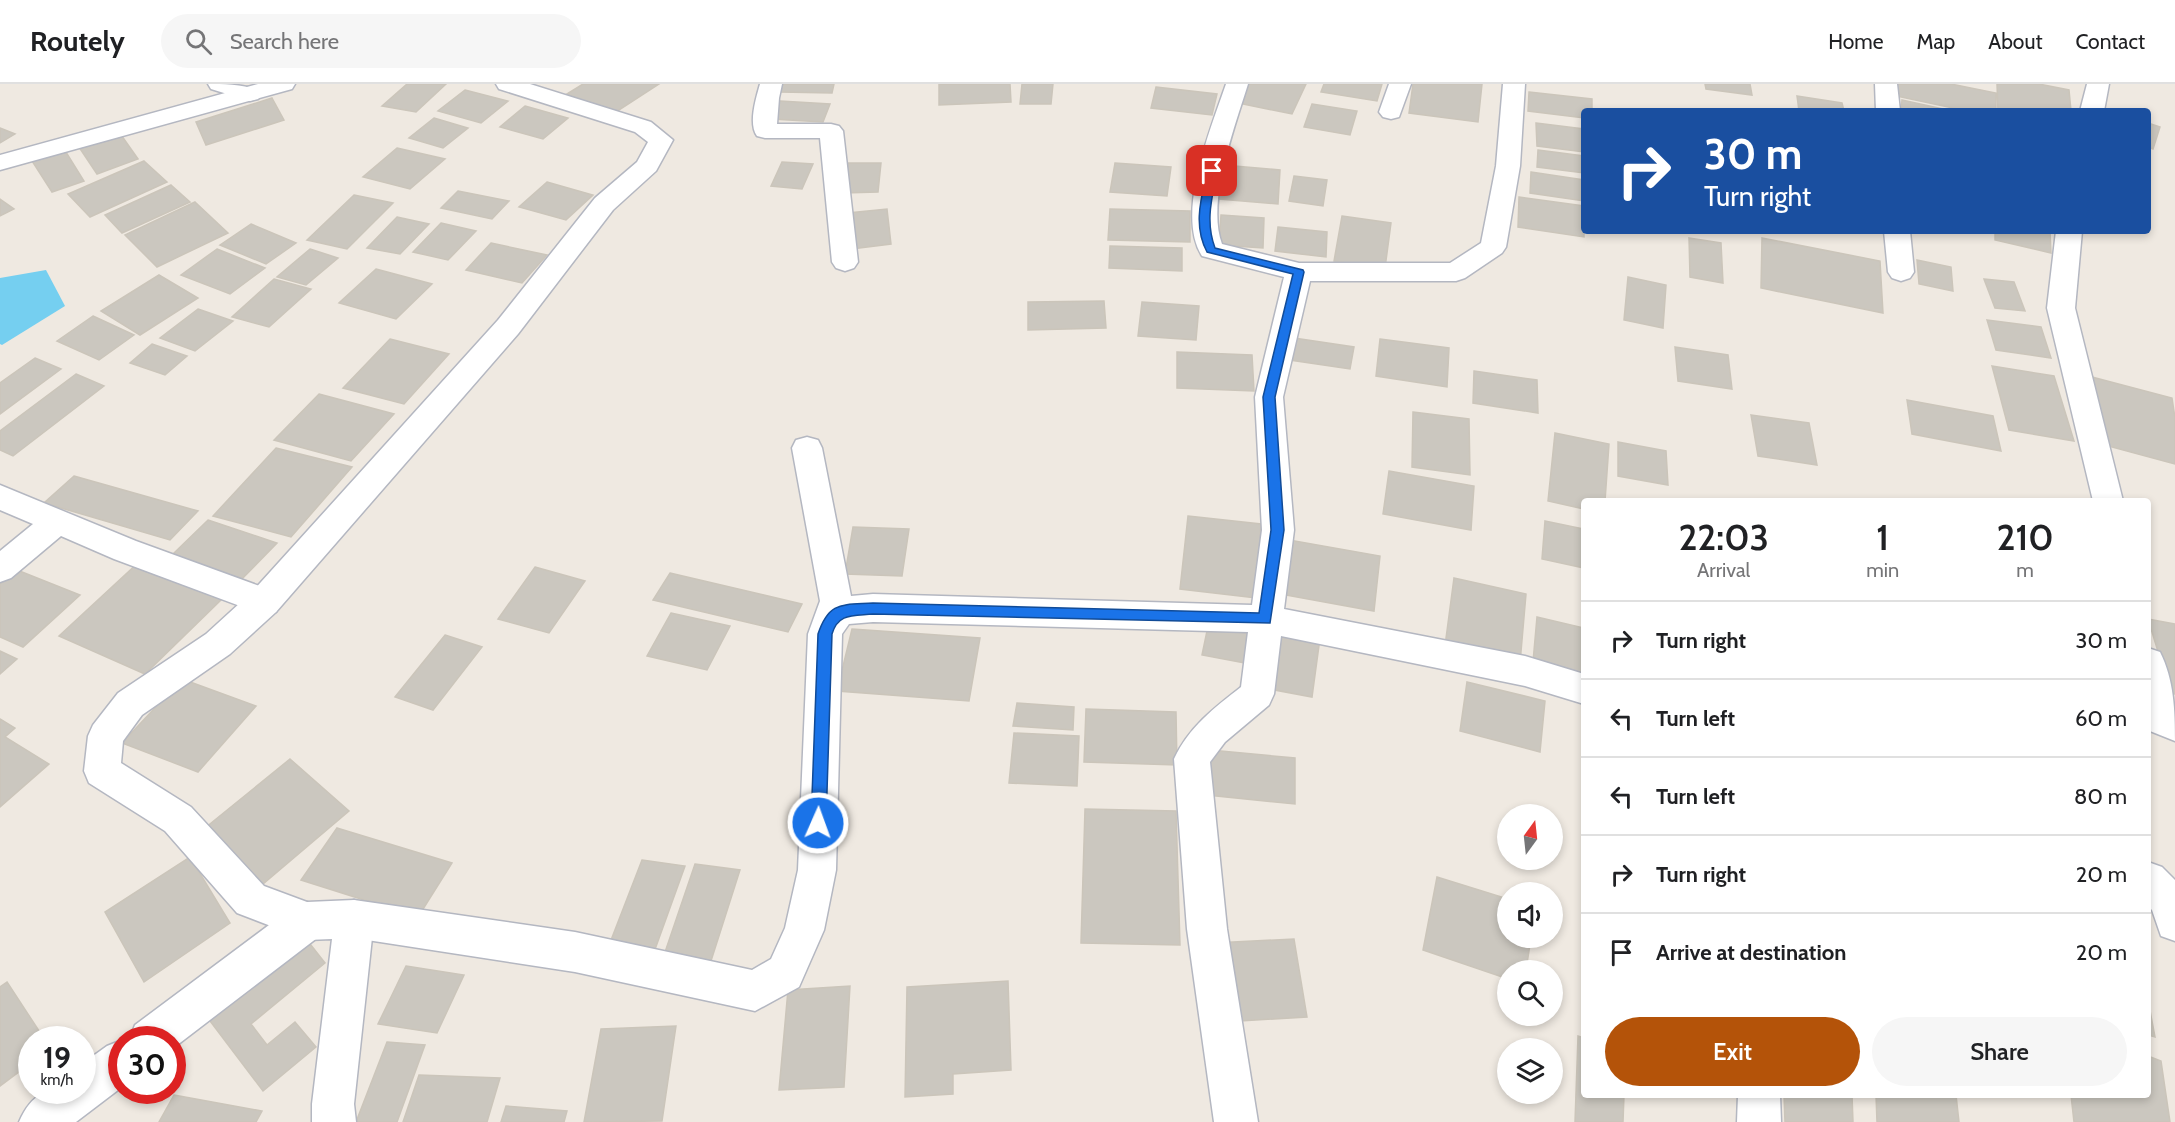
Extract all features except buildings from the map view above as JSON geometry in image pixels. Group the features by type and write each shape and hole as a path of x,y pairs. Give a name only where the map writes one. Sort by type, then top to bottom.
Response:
{"street":[{"path":"219,84 250,94"},
{"path":"0,163 284,84"},
{"path":"507,84 643,127 661,140 647,166 604,204 508,327 264,602 218,644 130,704 106,736 102,771 178,819 250,900 307,921 354,919 575,952 755,991 785,973 804,930 817,870 825,634 836,602 807,448"},
{"path":"771,84 767,98 765,131 831,131 845,262"},
{"path":"1237,84 1216,150 1203,213 1204,234 1211,250 1299,272 1456,273 1493,247 1502,215 1513,118 1514,84"},
{"path":"1391,112 1400,84"},
{"path":"1886,84 1888,108"},
{"path":"2093,108 2098,84"},
{"path":"1897,234 1901,272"},
{"path":"2069,234 2061,308 2107,498"},
{"path":"1236,1122 1207,929 1192,759 1212,731 1257,693 1278,530 1269,397 1299,272"},
{"path":"0,497 125,550 264,602"},
{"path":"0,568 58,521"},
{"path":"830,619 842,611 873,608 1265,619 1525,671 1581,688"},
{"path":"2151,674 2162,720 2175,725"},
{"path":"2151,883 2168,899 2175,922"},
{"path":"334,1122 333,1104 354,919"},
{"path":"168,1026 307,921"},
{"path":"1759,1098 1759,1122"},
{"path":"40,1122 64,1104"}],"water":[{"path":"46,270 65,306 2,345 0,344 0,278"}],"route":[{"path":"818,823 825,634 830,619 842,611 873,608 1265,619 1278,530 1269,397 1299,272 1211,250 1204,234 1203,213 1212,171"}]}
